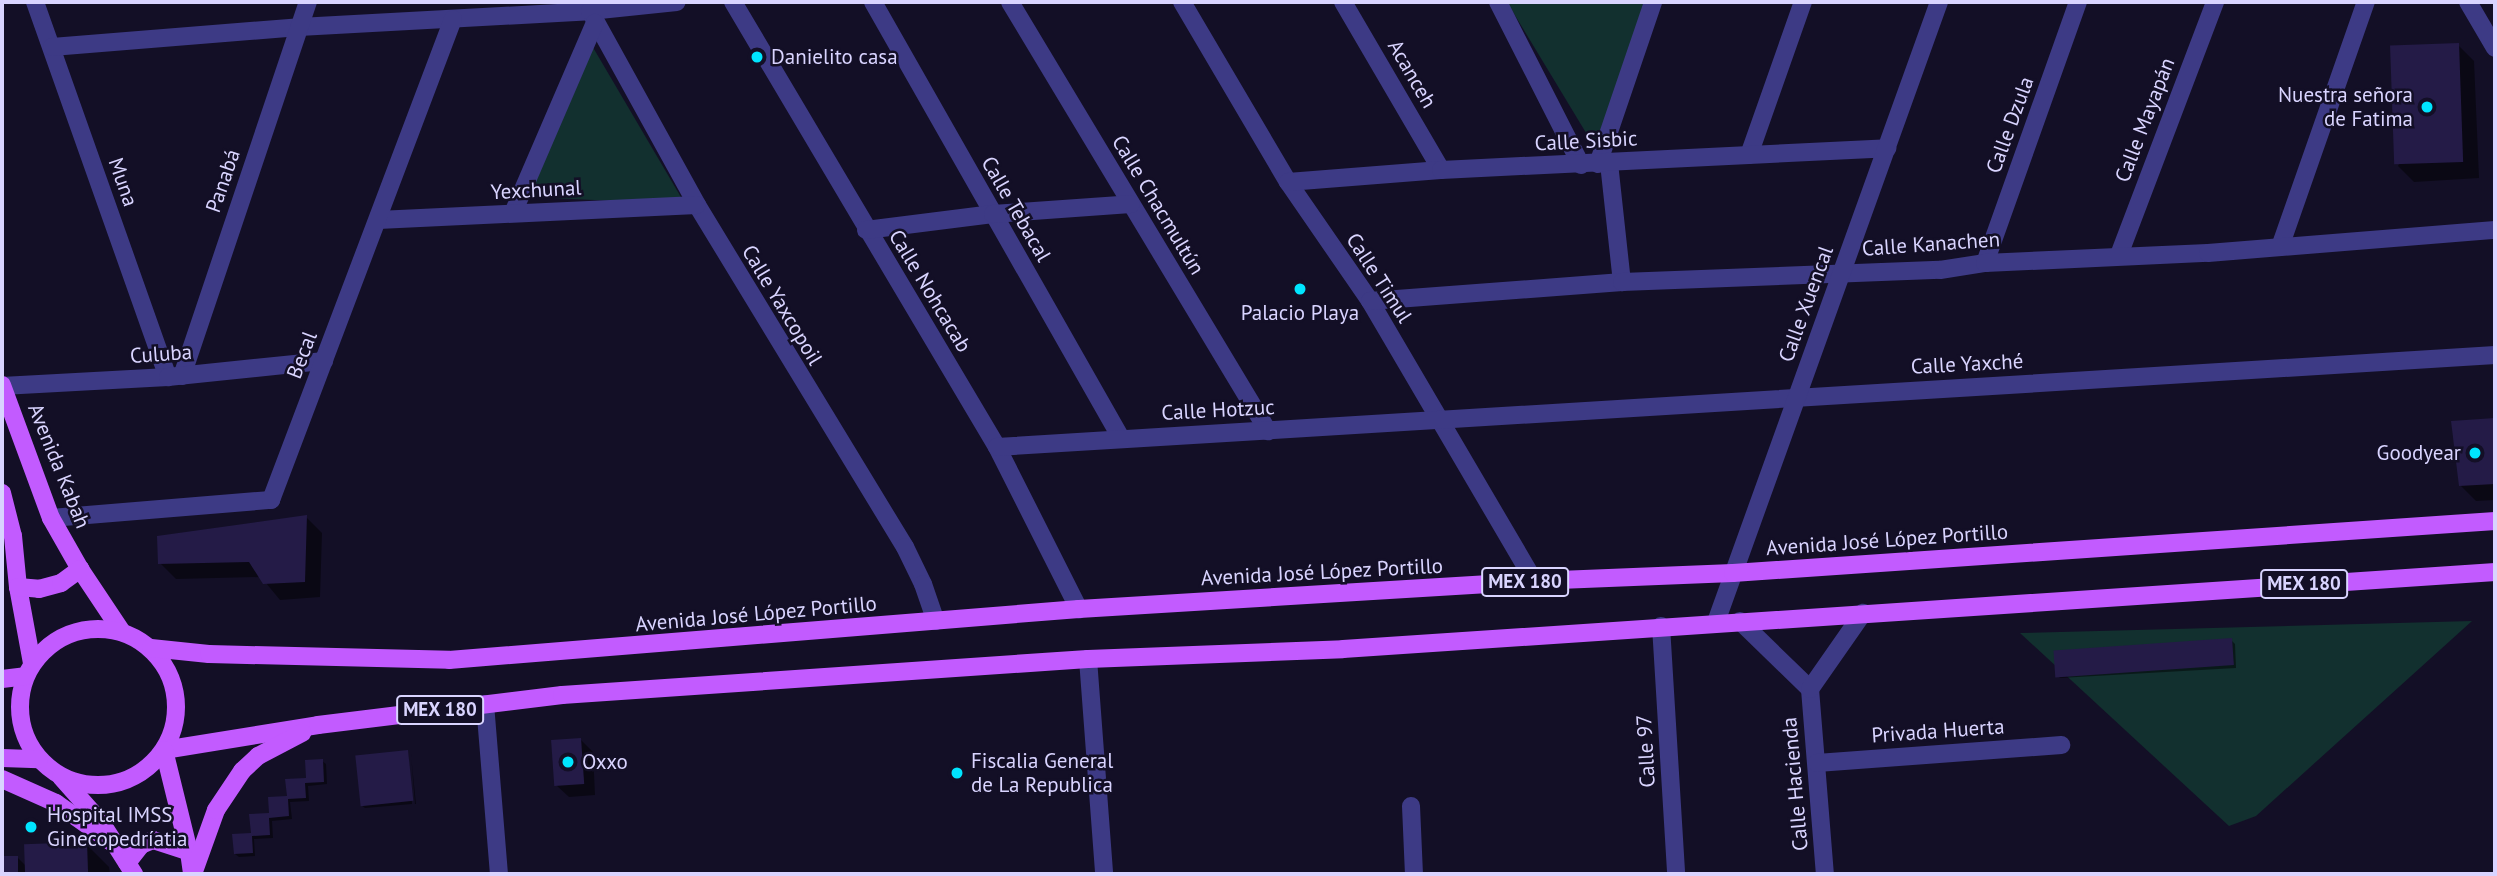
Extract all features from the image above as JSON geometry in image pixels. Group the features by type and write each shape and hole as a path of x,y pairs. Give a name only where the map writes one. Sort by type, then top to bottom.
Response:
{"main road":[{"name":"Avenida Kabah","path":"2,386 51,518 80,569 122,632"},
{"path":"2,493 13,536 28,670 19,705 24,734 40,760 58,775 101,822 131,869"},
{"name":"Avenida José López Portillo","path":"151,649 209,654 449,660 1079,609 1733,573 2495,521"},
{"path":"2,565 13,536"},
{"path":"18,587 39,589 61,583 80,569"},
{"name":"MEX 180","path":"164,750 318,725 562,695 1088,659 1343,649 1661,625 2495,572"},
{"path":"2,679 28,670 56,640 88,628 122,632 151,649 166,667 175,690 174,731 164,750 143,771 116,783 86,784 58,775"},
{"path":"192,874 216,810 242,771 258,756 318,725"},
{"path":"164,750 192,874"},
{"path":"2,758 40,760"},
{"path":"2,779 56,803 117,846"},
{"path":"131,869 141,845 153,840 189,852"}],"street":[{"name":"Muna","path":"35,2 175,377"},
{"name":"Panabá","path":"175,377 308,2"},
{"path":"52,47 299,27 453,19 592,17 677,2"},
{"name":"Calle Nohcacab","path":"733,2 997,447 1079,609"},
{"name":"Calle Tebacal","path":"873,2 1121,438"},
{"name":"Calle Chacmultún","path":"1010,2 1268,431"},
{"name":"Calle Timul","path":"1182,2 1288,182 1370,301 1534,582"},
{"name":"Acanceh","path":"1343,2 1441,170"},
{"path":"1498,2 1596,164 1622,282"},
{"path":"1596,164 1653,2"},
{"path":"1749,155 1803,2"},
{"name":"Calle Xuencal","path":"1716,622 1939,2"},
{"name":"Calle Dzula","path":"1985,262 2078,2"},
{"name":"Calle Mayapán","path":"2119,255 2214,2"},
{"path":"2280,247 2366,2"},
{"path":"2468,2 2495,48"},
{"path":"513,213 592,17"},
{"name":"Calle Yaxcopoil","path":"592,17 697,205 905,547 923,584 936,621"},
{"name":"Becal","path":"51,518 271,500 453,19"},
{"name":"Calle Sisbic","path":"1288,182 1441,170 1886,148"},
{"path":"866,230 993,214 1131,204"},
{"name":"Yexchunal","path":"378,220 697,205"},
{"name":"Calle Kanachen","path":"1370,301 1622,282 1940,270 1985,262 2280,247 2495,230"},
{"name":"Calle Yaxché","path":"1441,421 2495,355"},
{"name":"Culuba","path":"2,386 175,377 324,361"},
{"name":"Calle Hotzuc","path":"997,447 1441,421"},
{"name":"Calle Hacienda","path":"1810,689 1864,613"},
{"name":"Calle Hacienda","path":"1740,621 1810,689 1825,874"},
{"name":"Calle 97","path":"1661,625 1676,874"},
{"path":"1088,659 1104,874"},
{"path":"485,704 499,874"},
{"name":"Privada Huerta","path":"1817,763 2061,745"},
{"path":"1411,806 1414,874"}],"green space":[{"path":"1507,2 1646,2 1597,151"},
{"path":"591,44 685,204 526,197"},
{"path":"2472,621 2256,816 2229,826 2020,633"}],"building":[{"name":"Nuestra señora de Fatima","path":"2459,43 2463,162 2394,164 2390,45"},
{"name":"Goodyear","path":"2495,418 2495,484 2459,486 2451,421"},
{"path":"307,515 305,582 263,584 249,562 158,564 157,536"},
{"path":"2232,638 2234,665 2055,677 2053,650"},
{"name":"Oxxo","path":"581,738 584,784 554,786 551,740"},
{"path":"408,750 413,801 361,806 355,756"},
{"path":"323,759 324,782 305,783 306,798 288,799 289,816 269,818 270,835 252,836 253,853 234,854 232,834 251,833 249,814 269,813 268,797 287,796 285,779 306,778 305,760"},
{"path":"87,842 88,874 25,874 24,844"},
{"path":"2,856 18,856 18,874 2,874"}],"place":[{"name":"Danielito casa","path":"757,57"},
{"name":"Nuestra señora de Fatima","path":"2427,107"},
{"name":"Palacio Playa","path":"1300,289"},
{"name":"Goodyear","path":"2475,453"},
{"name":"Oxxo","path":"568,762"},
{"name":"Fiscalia General de La Republica","path":"957,773"},
{"name":"Hospital IMSS Ginecopedríatia","path":"31,827"}]}
